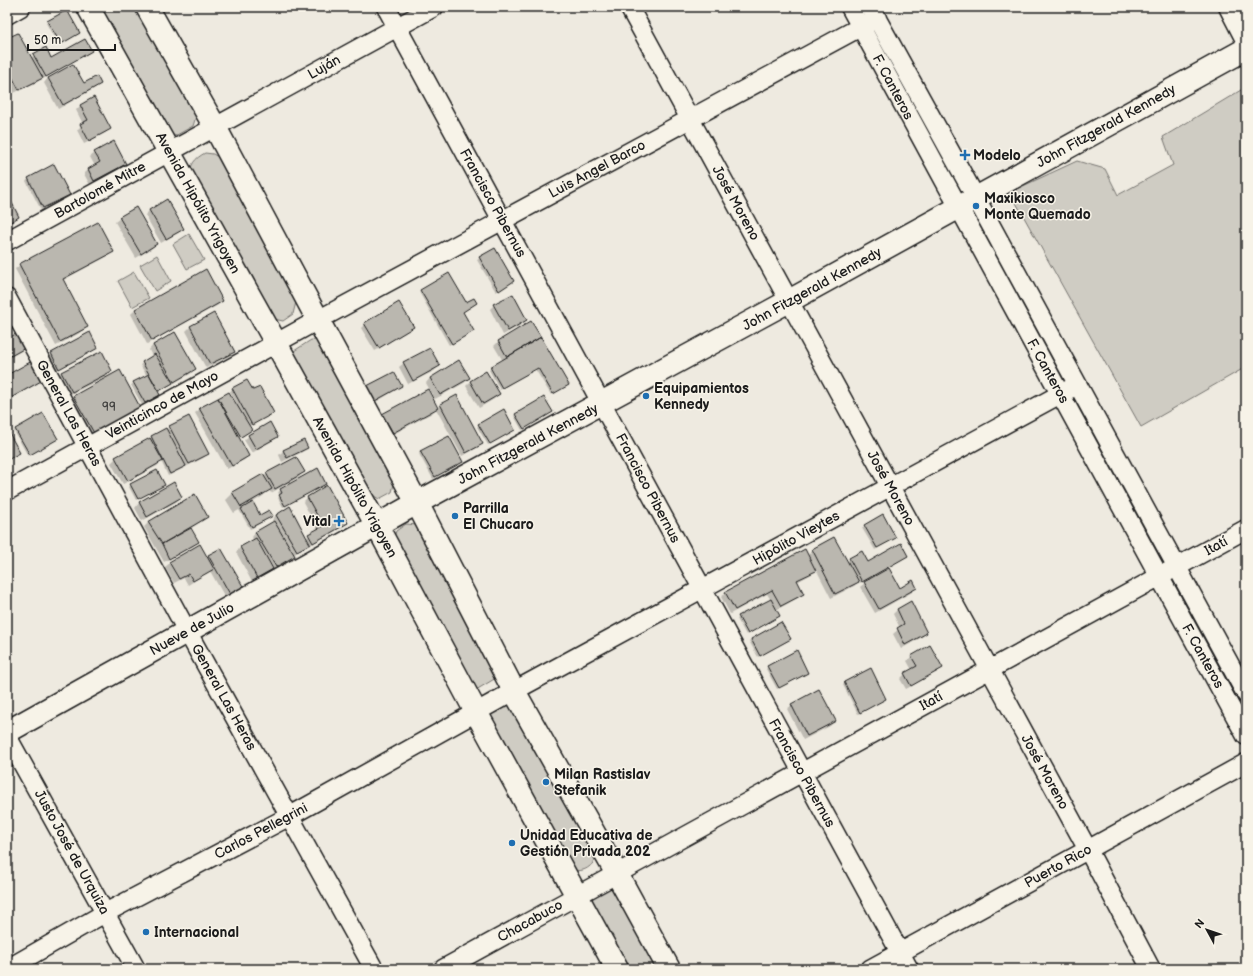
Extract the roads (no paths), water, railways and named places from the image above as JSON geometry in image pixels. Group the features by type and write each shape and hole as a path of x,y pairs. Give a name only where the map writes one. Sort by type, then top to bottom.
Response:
{"main road":[{"name":"Avenida Hipólito Yrigoyen","path":"88,7 377,526 476,712 617,969"},
{"path":"147,7 215,127 417,503 514,691 617,874 668,969"},
{"name":"John Fitzgerald Kennedy","path":"377,526 602,404 1246,49"},
{"name":"Nueve de Julio","path":"7,732 377,526"}],"street":[{"path":"7,15 21,7"},
{"name":"Francisco Pibernus","path":"386,7 909,969"},
{"name":"Luján","path":"215,127 434,7"},
{"name":"José Moreno","path":"629,7 990,669 1151,969"},
{"name":"F. Canteros","path":"850,7 860,26 1077,385 1246,694"},
{"path":"1228,7 1246,42"},
{"name":"Luis Angel Barco","path":"318,320 860,26 874,12"},
{"name":"F. Canteros","path":"874,12 1060,394 1246,736"},
{"name":"Bartolomé Mitre","path":"7,241 215,127"},
{"name":"General Las Heras","path":"7,298 187,631 374,969"},
{"name":"Veinticinco de Mayo","path":"7,491 318,320"},
{"name":"Hipólito Vieytes","path":"514,691 1077,385"},
{"name":"Itatí","path":"617,874 1246,529"},
{"name":"Carlos Pellegrini","path":"7,969 105,913 290,816 514,691"},
{"name":"Justo José de Urquiza","path":"7,736 136,969"},
{"name":"Puerto Rico","path":"870,969 1246,763"},
{"name":"Chacabuco","path":"443,969 617,874"}],"place":[{"name":"Modelo","path":"965,155"},
{"name":"Maxikiosco Monte Quemado","path":"976,206"},
{"name":"Equipamientos Kennedy","path":"646,396"},
{"name":"Parrilla El Chucaro","path":"455,516"},
{"name":"Vital","path":"339,521"},
{"name":"Milan Rastislav Stefanik","path":"546,782"},
{"name":"Unidad Educativa de Gestión Privada 202","path":"512,843"},
{"name":"Internacional","path":"146,932"}]}
